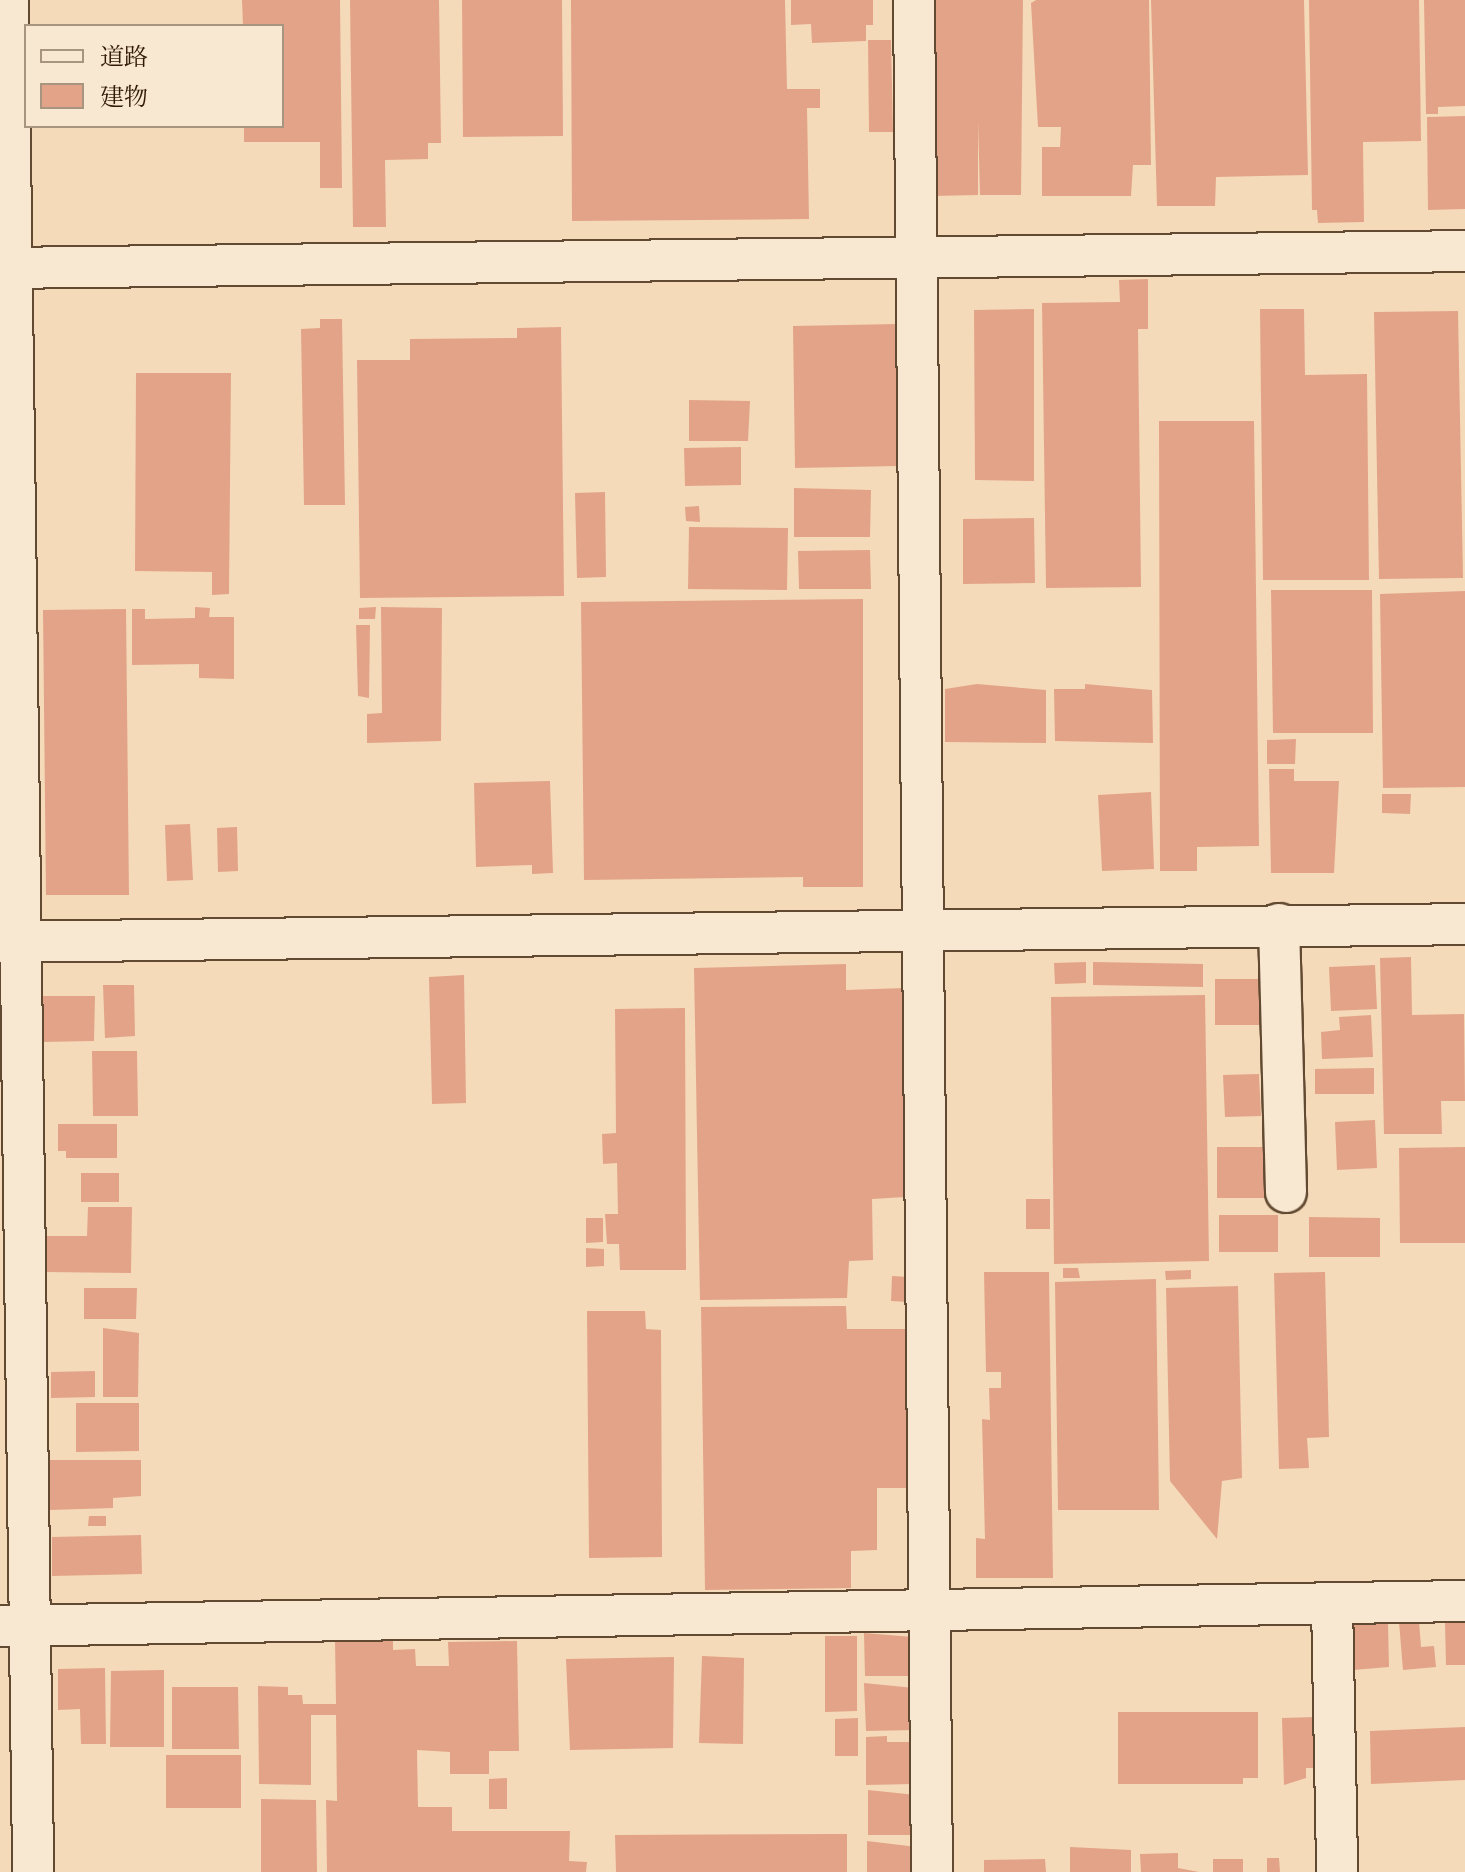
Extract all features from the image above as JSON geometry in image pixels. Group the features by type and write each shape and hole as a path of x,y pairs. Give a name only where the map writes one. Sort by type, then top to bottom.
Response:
{"street":[{"path":"8,0 6,268 14,1625 33,1872"},
{"path":"914,0 920,930 932,1872"},
{"path":"6,268 1465,251"},
{"path":"1279,924 1286,1192"},
{"path":"9,942 1465,924"},
{"path":"14,1625 927,1607 1465,1601"},
{"path":"1332,1603 1337,1872"}],"building":[{"path":"242,0 340,0 342,188 320,188 320,142 244,142 244,128 284,128 284,24 243,24"},
{"path":"350,0 439,0 441,143 428,143 428,159 385,160 386,227 353,227"},
{"path":"462,0 562,0 563,136 463,137"},
{"path":"571,0 785,0 787,89 820,89 820,108 807,108 809,219 572,221"},
{"path":"791,0 873,0 873,25 866,25 866,41 812,43 811,24 791,25"},
{"path":"928,0 1023,0 1021,195 980,195 978,121 978,195 932,196"},
{"path":"1036,0 1149,0 1151,165 1133,165 1131,196 1042,196 1042,147 1060,147 1061,127 1038,127 1031,3"},
{"path":"1151,0 1304,0 1308,175 1216,177 1215,206 1157,206"},
{"path":"1309,0 1419,0 1421,141 1363,142 1364,222 1318,223 1317,210 1312,210"},
{"path":"1424,0 1465,0 1465,106 1438,107 1438,114 1426,114"},
{"path":"868,40 891,40 893,132 869,132"},
{"path":"1465,116 1465,209 1428,210 1427,117"},
{"path":"1148,279 1148,329 1138,329 1141,587 1046,588 1042,303 1120,302 1119,280"},
{"path":"1034,309 1034,481 975,480 974,310"},
{"path":"1260,309 1304,309 1305,375 1367,374 1369,580 1263,580"},
{"path":"1458,311 1463,578 1379,579 1374,312"},
{"path":"320,319 342,319 345,505 304,505 301,329 320,328"},
{"path":"897,324 898,466 795,468 793,326"},
{"path":"561,327 564,596 360,598 357,360 410,360 410,339 517,338 517,328"},
{"path":"136,373 231,373 229,594 212,595 212,572 135,571"},
{"path":"689,400 750,401 748,441 689,441"},
{"path":"1159,421 1254,421 1259,846 1197,847 1197,871 1160,871"},
{"path":"741,447 741,485 685,486 684,448"},
{"path":"794,488 871,490 870,537 794,537"},
{"path":"605,492 606,577 577,578 575,493"},
{"path":"699,506 700,522 686,521 685,507"},
{"path":"1034,518 1035,583 963,584 963,519"},
{"path":"689,527 788,528 787,590 688,589"},
{"path":"870,550 871,589 799,589 798,551"},
{"path":"1271,590 1372,590 1373,733 1273,733"},
{"path":"1465,591 1465,787 1383,788 1380,594"},
{"path":"863,599 863,887 803,887 803,877 584,880 581,602"},
{"path":"195,607 210,608 209,617 234,617 234,679 199,678 199,664 132,665 132,609 145,609 145,619 195,618"},
{"path":"376,607 375,619 359,619 359,608"},
{"path":"381,607 442,608 441,741 367,743 367,714 382,713"},
{"path":"126,609 129,895 46,895 43,610"},
{"path":"356,625 370,625 369,698 358,696"},
{"path":"977,684 1046,690 1046,743 945,742 945,689"},
{"path":"1085,684 1152,690 1153,743 1055,741 1054,689 1085,689"},
{"path":"1296,739 1295,764 1267,764 1267,740"},
{"path":"1269,769 1294,769 1294,781 1339,781 1334,873 1271,873"},
{"path":"550,781 553,873 532,874 532,865 476,867 474,783"},
{"path":"1151,792 1154,869 1102,871 1098,795"},
{"path":"1382,794 1411,794 1410,814 1382,813"},
{"path":"190,824 193,880 167,881 165,825"},
{"path":"237,827 238,871 218,872 217,828"},
{"path":"1411,957 1412,1015 1464,1014 1465,1101 1441,1101 1442,1134 1384,1134 1380,958"},
{"path":"1086,962 1086,983 1055,984 1054,963"},
{"path":"1093,962 1203,964 1203,987 1093,985"},
{"path":"846,964 846,990 904,988 905,1197 872,1199 873,1260 849,1261 847,1298 700,1300 694,968"},
{"path":"1375,965 1377,1009 1331,1011 1329,967"},
{"path":"464,975 466,1103 432,1104 429,977"},
{"path":"1215,979 1264,979 1264,1025 1215,1025"},
{"path":"103,985 134,985 135,1036 105,1038"},
{"path":"1205,995 1209,1261 1054,1264 1051,997"},
{"path":"39,996 95,996 94,1041 40,1042"},
{"path":"685,1008 686,1270 620,1270 619,1244 607,1244 605,1214 618,1214 617,1163 603,1164 602,1134 616,1133 615,1009"},
{"path":"1371,1015 1373,1057 1322,1059 1321,1032 1340,1030 1339,1017"},
{"path":"92,1051 137,1051 138,1116 93,1116"},
{"path":"1374,1068 1374,1094 1315,1094 1315,1069"},
{"path":"1259,1074 1261,1116 1225,1117 1223,1075"},
{"path":"1375,1120 1377,1168 1337,1170 1335,1122"},
{"path":"58,1124 117,1124 117,1158 66,1158 66,1151 58,1151"},
{"path":"1217,1147 1268,1147 1269,1198 1217,1198"},
{"path":"1465,1147 1465,1243 1400,1243 1399,1148"},
{"path":"81,1173 119,1173 119,1202 81,1202"},
{"path":"1026,1199 1050,1199 1050,1229 1026,1229"},
{"path":"88,1207 132,1207 131,1273 45,1272 45,1236 87,1236"},
{"path":"1219,1215 1278,1215 1278,1252 1219,1252"},
{"path":"1309,1217 1380,1218 1380,1257 1309,1257"},
{"path":"586,1218 603,1218 603,1242 586,1243"},
{"path":"586,1248 604,1249 604,1266 586,1267"},
{"path":"1063,1268 1078,1268 1080,1278 1063,1278"},
{"path":"1191,1270 1191,1279 1166,1280 1165,1271"},
{"path":"984,1272 1049,1272 1053,1578 976,1578 976,1538 985,1539 982,1419 990,1420 989,1388 1001,1388 1001,1372 986,1372"},
{"path":"1325,1272 1329,1437 1307,1438 1309,1468 1279,1469 1274,1273"},
{"path":"892,1276 909,1277 908,1302 891,1301"},
{"path":"1156,1279 1159,1510 1058,1510 1055,1282"},
{"path":"1238,1286 1242,1478 1222,1481 1217,1539 1170,1481 1166,1288"},
{"path":"84,1288 137,1288 136,1319 84,1319"},
{"path":"846,1306 847,1329 907,1329 909,1488 877,1488 877,1550 851,1551 851,1588 705,1590 701,1307"},
{"path":"587,1311 645,1311 646,1329 661,1330 662,1557 589,1558"},
{"path":"103,1328 139,1333 138,1397 103,1397"},
{"path":"95,1371 95,1397 51,1398 51,1372"},
{"path":"76,1403 139,1403 139,1451 76,1452"},
{"path":"49,1460 141,1460 141,1496 113,1498 113,1508 50,1510"},
{"path":"89,1516 106,1516 106,1526 88,1526"},
{"path":"141,1535 142,1574 52,1576 52,1537"},
{"path":"1419,1621 1421,1647 1434,1646 1436,1667 1403,1670 1399,1622"},
{"path":"1388,1623 1389,1667 1353,1670 1353,1625"},
{"path":"1445,1623 1465,1623 1465,1665 1446,1665"},
{"path":"864,1633 913,1637 914,1676 865,1676"},
{"path":"825,1636 857,1636 857,1711 825,1712"},
{"path":"335,1640 393,1640 393,1650 415,1649 416,1666 449,1666 448,1642 517,1641 519,1751 489,1751 489,1774 450,1774 450,1752 417,1750 418,1807 452,1807 452,1831 570,1831 569,1861 587,1862 586,1872 327,1872 326,1800 337,1801 336,1715 311,1715 311,1785 259,1784 258,1686 288,1687 288,1695 302,1695 303,1704 336,1704"},
{"path":"702,1656 744,1658 743,1744 699,1743"},
{"path":"674,1657 673,1748 570,1750 566,1659"},
{"path":"105,1668 106,1744 81,1744 80,1709 58,1710 58,1669"},
{"path":"164,1670 164,1747 110,1747 111,1671"},
{"path":"864,1683 914,1688 915,1730 866,1731"},
{"path":"172,1687 238,1687 239,1749 172,1749"},
{"path":"1118,1712 1258,1712 1258,1778 1243,1778 1243,1784 1118,1784"},
{"path":"1316,1717 1317,1768 1306,1768 1306,1778 1284,1785 1282,1718"},
{"path":"858,1718 858,1756 835,1756 835,1719"},
{"path":"1465,1727 1465,1780 1371,1784 1370,1731"},
{"path":"887,1736 887,1742 914,1742 914,1784 866,1785 866,1737"},
{"path":"166,1755 241,1755 241,1808 166,1808"},
{"path":"507,1778 507,1809 489,1809 489,1779"},
{"path":"868,1790 916,1795 915,1835 868,1835"},
{"path":"261,1799 316,1800 317,1872 261,1872"},
{"path":"847,1834 847,1872 616,1872 615,1835"},
{"path":"867,1841 917,1847 917,1872 867,1872"},
{"path":"1070,1847 1131,1850 1131,1872 1070,1872"},
{"path":"1178,1853 1178,1868 1199,1872 1141,1872 1140,1854"},
{"path":"1267,1858 1279,1858 1280,1872 1267,1872"},
{"path":"1045,1859 1046,1872 984,1872 984,1860"},
{"path":"1213,1859 1243,1859 1243,1872 1213,1872"}]}
